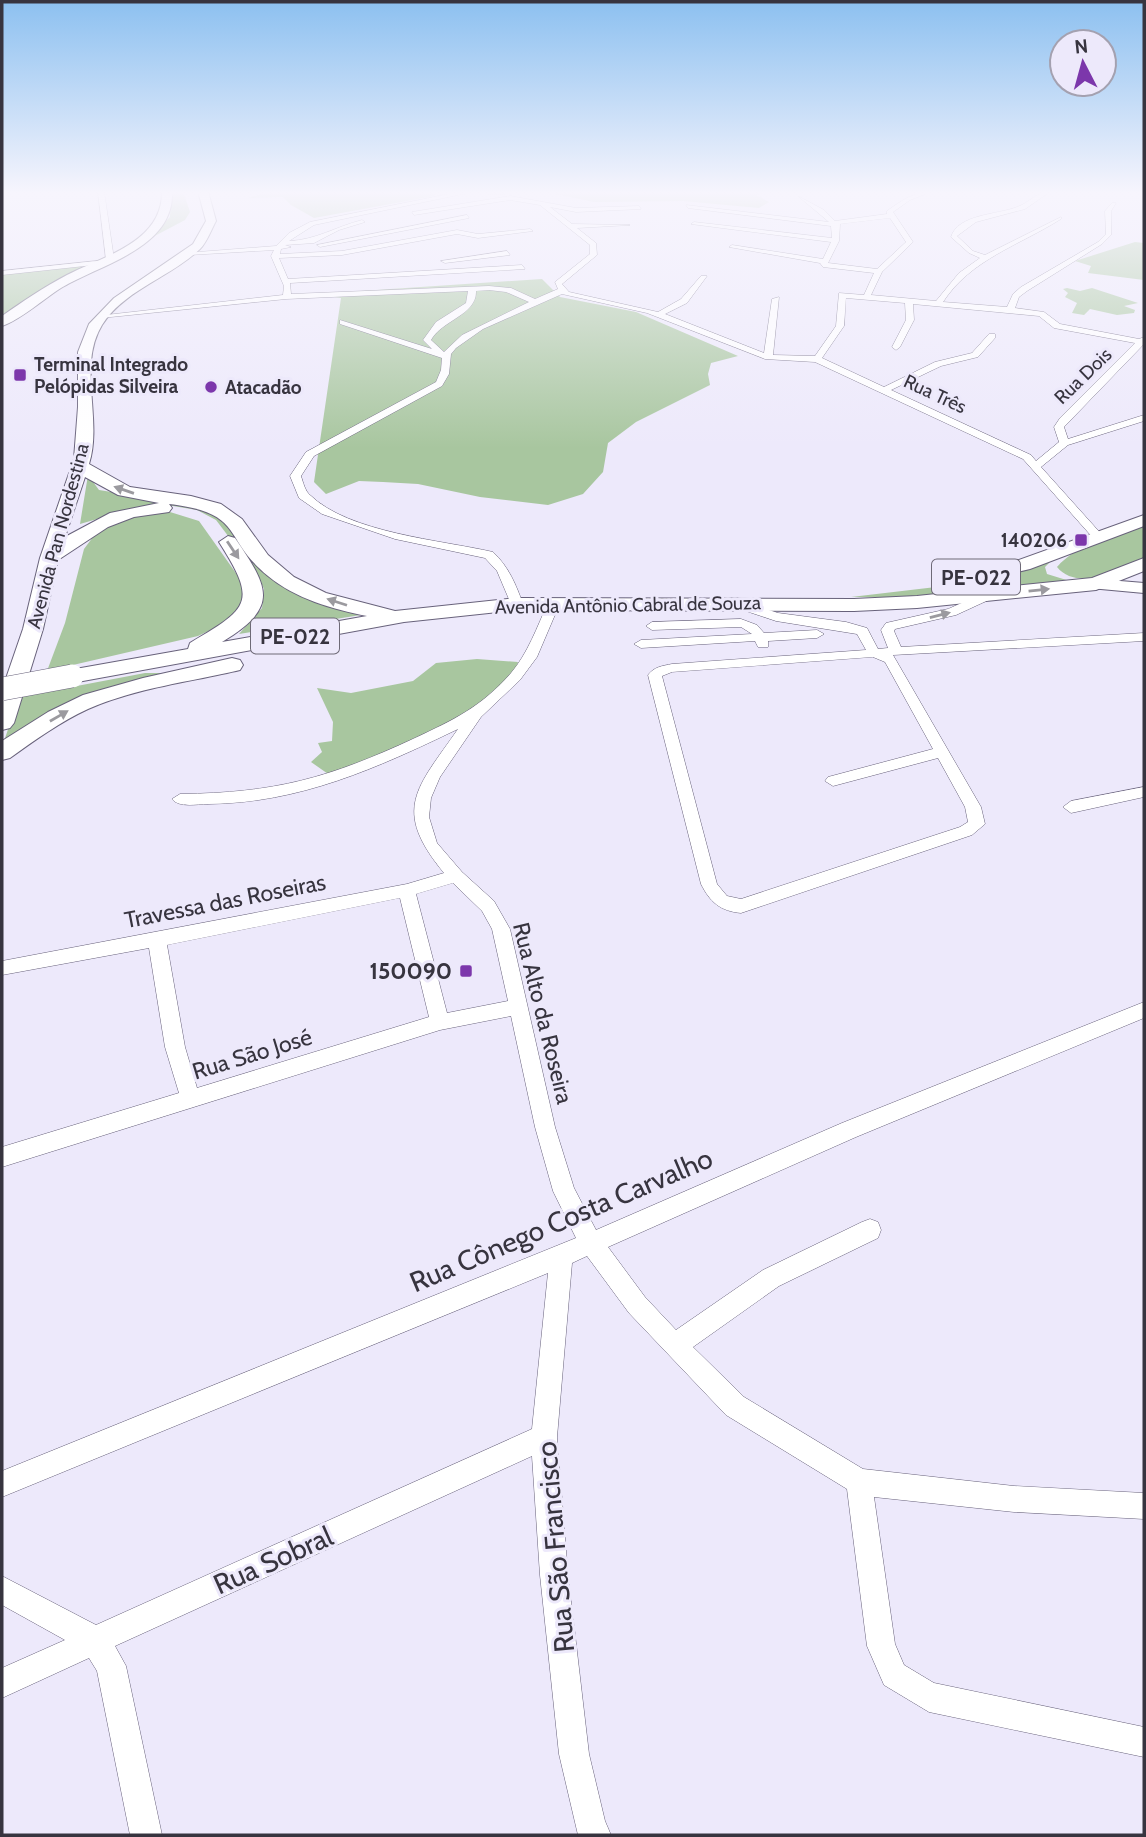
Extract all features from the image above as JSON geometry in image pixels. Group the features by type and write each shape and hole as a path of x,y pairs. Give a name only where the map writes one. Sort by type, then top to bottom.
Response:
{"highway":[{"path":"2,322 77,277"},
{"name":"Avenida Pan Nordestina","path":"2,723 33,629 49,558 79,465 84,436 85,352 101,316 154,277"},
{"path":"3,304 32,302"},
{"path":"79,465 107,484 128,493 192,503 226,513 268,566 286,581 304,590 359,608 404,616"},
{"path":"49,558 83,532 118,514 168,508 195,511 208,517 249,573 256,596 253,607 242,619 187,655"},
{"name":"Avenida Antônio Cabral de Souza","path":"800,603 971,579 1053,556 1144,520"},
{"path":"1053,556 1051,564 1054,572 1063,577 1096,584"},
{"name":"Avenida Antônio Cabral de Souza","path":"2,689 404,616 547,603 880,603 1096,584 1144,564"},
{"path":"2,752 65,712 128,688 417,629 526,616 547,603"},
{"path":"2,653 33,629"}],"main road":[{"path":"1096,584 1144,589"}],"street":[{"path":"284,277 289,291 286,297"},
{"path":"287,281 390,277"},
{"path":"567,277 558,284 561,291 572,297 658,314 768,357 817,359 840,326 842,295 1037,313 1057,326 1143,341"},
{"path":"867,296 876,277"},
{"path":"938,303 958,277"},
{"path":"1010,309 1016,296 1044,277"},
{"path":"658,314 684,301 704,278"},
{"path":"101,316 286,297 472,288 508,290 536,302"},
{"path":"446,357 427,340 430,331 441,321 468,308 474,296 472,288"},
{"path":"517,604 505,573 499,563 489,555 388,535 351,523 309,504 297,488 294,477 296,466 310,454 439,384 446,374 446,357 454,344 472,331 561,291"},
{"path":"768,357 776,299"},
{"path":"896,346 910,320 909,301"},
{"path":"343,322 446,357"},
{"path":"883,390 939,364 975,355 992,336"},
{"name":"Rua Dois","path":"1064,443 1059,428 1063,420 1133,357 1143,341"},
{"name":"Rua Três","path":"817,359 1016,451 1036,466 1098,537"},
{"path":"1036,466 1064,443 1089,438 1144,418"},
{"path":"992,594 952,612 891,626 887,630 893,655 972,807 977,824 966,831 802,887 741,906 724,905 709,884 655,676 659,671 771,660 874,653 893,655 1144,637"},
{"name":"Rua Alto da Roseira","path":"547,603 530,657 515,677 476,714 433,776 423,797 421,817 430,845 456,876 488,906 501,929 545,1127 564,1191 590,1242 637,1305 674,1346 735,1405 859,1482"},
{"path":"734,603 776,617 862,631 874,653"},
{"path":"652,626 741,623 751,625 760,636 771,660"},
{"path":"640,644 817,634"},
{"path":"180,799 248,797 308,786 354,771 476,714"},
{"path":"833,781 942,752"},
{"path":"1071,807 1144,792"},
{"name":"Travessa das Roseiras","path":"2,968 407,890 456,876"},
{"path":"407,890 439,1022"},
{"path":"157,940 174,1047 190,1098"},
{"name":"Rua São José","path":"2,1157 439,1022 519,1007"},
{"name":"Rua Cônego Costa Carvalho","path":"2,1484 561,1256 861,1125 1144,1010"},
{"path":"674,1346 771,1278 870,1230"},
{"name":"Rua São Francisco","path":"561,1256 544,1437 554,1575 574,1754 586,1832"},
{"name":"Rua Sobral","path":"2,1683 544,1437"},
{"path":"1144,1506 1014,1499 859,1482 881,1647 894,1675 929,1697 1144,1742"},
{"path":"2,1590 94,1640 111,1666 146,1835"}],"green space":[{"path":"2,277 68,277 2,315"},
{"path":"1118,277 1144,277 1144,280"},
{"path":"542,279 560,297 636,312 738,356 711,363 708,374 710,385 636,422 608,443 603,472 583,494 548,505 480,497 418,484 383,482 359,481 326,494 314,482 341,298 316,294"},
{"path":"1092,288 1138,303 1124,306 1135,310 1134,313 1117,315 1090,309 1084,315 1072,313 1077,303 1065,297 1068,293 1063,289 1080,291"},
{"path":"88,475 99,490 193,505 221,515 258,562 342,608 361,615 239,634 262,608 264,589 257,574 216,520 197,510 173,506 118,513 80,524"},
{"path":"170,512 199,521 238,576 243,588 241,608 221,625 198,636 47,671 65,623 84,549 96,533 116,521 142,514"},
{"path":"1144,523 1144,560 1100,577 1088,578 1076,578 1057,567 1086,546"},
{"path":"1051,561 1045,567 1047,574 1073,582 922,598 851,597 970,583"},
{"path":"477,659 518,662 515,672 471,713 331,776 311,762 322,752 318,743 332,741 333,722 317,688 351,693 413,681 436,663"},
{"path":"145,673 178,673 35,725 2,747 19,697"}],"place":[{"name":"Terminal Integrado Pelópidas Silveira","path":"20,375"},
{"name":"Atacadão","path":"211,387"},
{"name":"140206","path":"1081,540"},
{"name":"150090","path":"466,971"}]}
